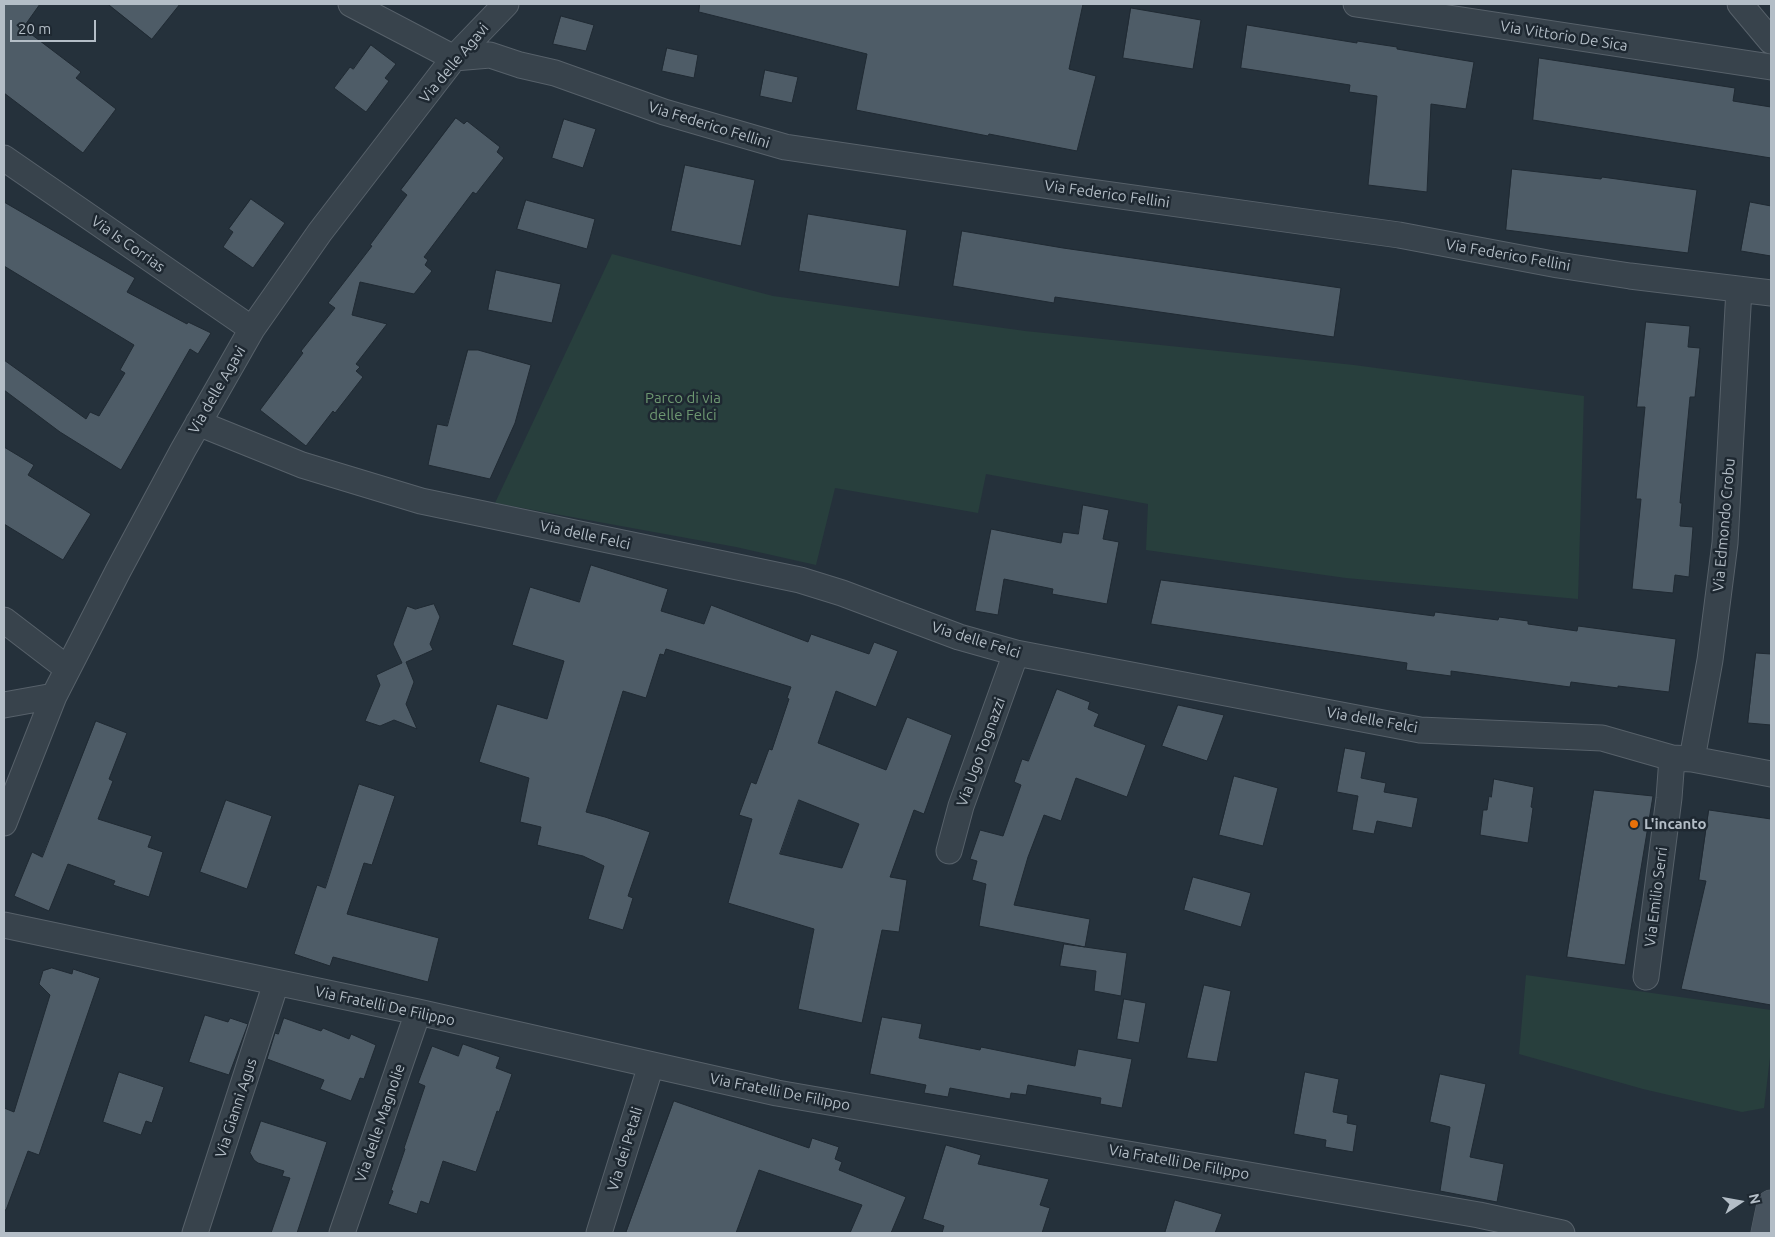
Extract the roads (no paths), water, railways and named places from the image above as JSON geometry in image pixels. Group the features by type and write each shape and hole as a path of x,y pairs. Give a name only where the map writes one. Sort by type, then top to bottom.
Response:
{"street":[{"path":"351,4 454,58"},
{"name":"Via delle Agavi","path":"4,823 54,696 68,668 122,563 252,328 320,232 454,58 506,4"},
{"name":"Via Vittorio De Sica","path":"1356,4 1771,68"},
{"path":"1740,4 1771,40"},
{"name":"Via Federico Fellini","path":"454,58 490,54 520,65 555,73 664,112 785,147 1058,188 1399,235 1558,265 1630,276 1771,293"},
{"name":"Via Is Corrias","path":"4,158 252,328"},
{"name":"Via Edmondo Crobu","path":"1682,758 1710,660 1725,543 1739,288"},
{"name":"Via delle Felci","path":"198,423 302,465 421,501 800,580 842,593 959,637 1016,653 1420,730 1602,738 1682,758 1771,774"},
{"path":"4,620 68,668"},
{"name":"Via Ugo Tognazzi","path":"949,851 961,806 1016,653"},
{"path":"4,705 54,696"},
{"name":"Via Emilio Serri","path":"1646,977 1669,798 1682,758"},
{"name":"Via Fratelli De Filippo","path":"4,925 276,984 418,1012 777,1093 1378,1188 1480,1215 1562,1233"},
{"name":"Via Gianni Agus","path":"195,1233 276,984"},
{"name":"Via delle Magnolie","path":"342,1233 418,1012"},
{"name":"Via dei Petali","path":"599,1233 651,1065"},
{"path":"1765,1233 1771,1204"}],"place":[{"name":"L'incanto","path":"1634,824"}],"park label":[{"name":"Parco di via delle Felci","path":"683,406"}]}
